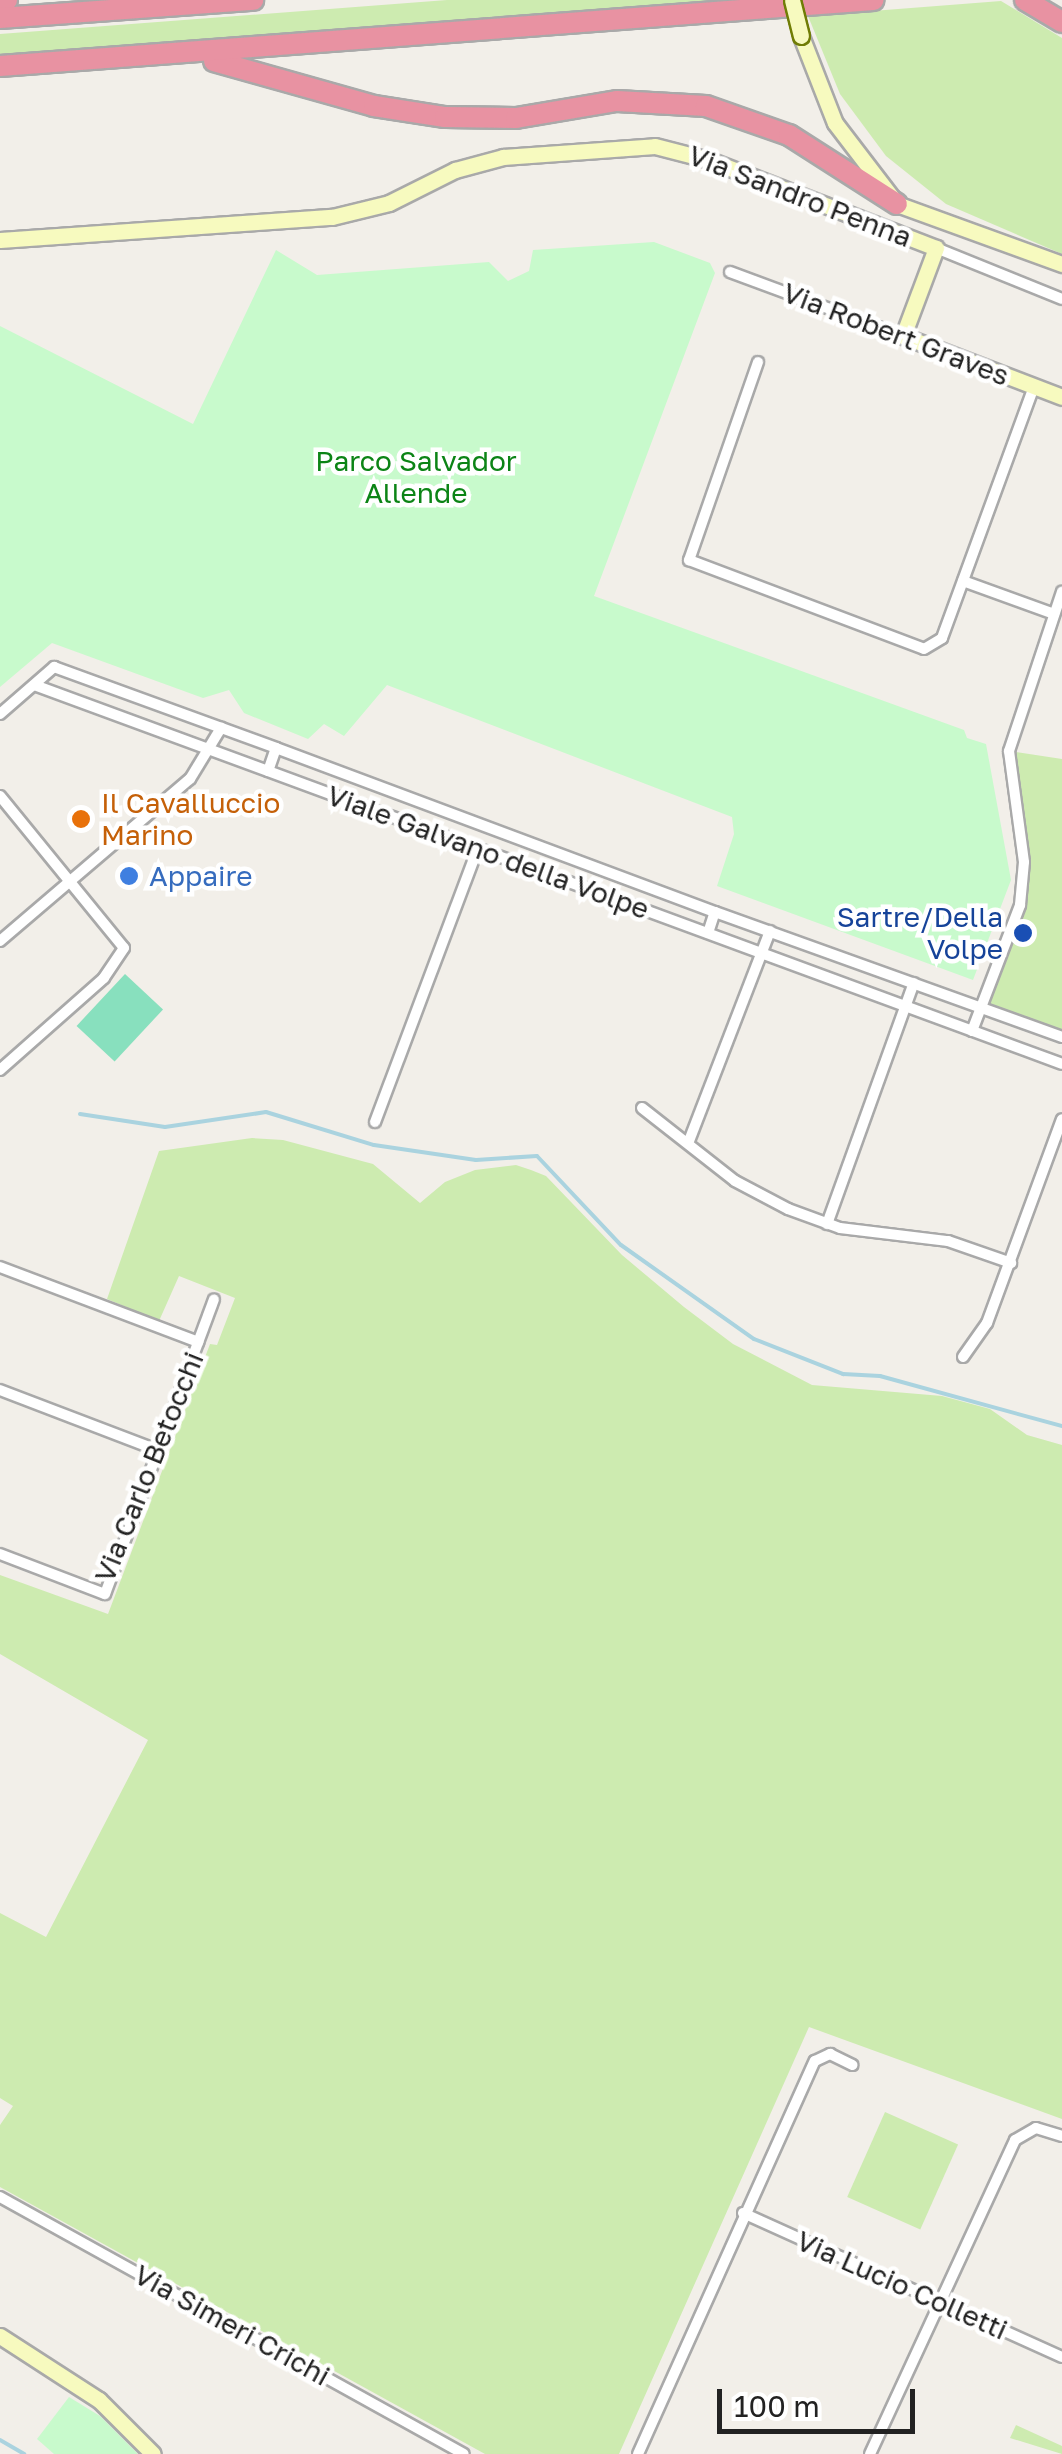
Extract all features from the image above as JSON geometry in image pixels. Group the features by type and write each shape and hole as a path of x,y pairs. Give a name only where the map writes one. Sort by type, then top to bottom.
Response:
{"highway":[{"path":"0,18 254,0"},
{"path":"0,66 158,58 874,0"},
{"path":"1025,0 1062,22"},
{"path":"158,58 245,66 374,106 445,118 516,118 617,101 706,106 789,135 897,204"}],"street":[{"path":"792,0 801,36 835,123 897,204 1062,264"},
{"name":"Via Sandro Penna","path":"0,240 342,216 389,203 478,162 631,144 697,156 1062,299"},
{"path":"903,336 936,248"},
{"name":"Via Robert Graves","path":"730,272 1062,397"},
{"path":"758,362 688,552 693,565 924,649 940,642 1034,386"},
{"path":"963,581 1054,614"},
{"path":"972,1031 1022,895 1010,750 1062,595"},
{"name":"Viale Galvano della Volpe","path":"1062,1036 54,667 34,685 1062,1064"},
{"path":"0,714 34,685"},
{"path":"0,941 190,780 212,751 221,728"},
{"path":"268,771 276,748"},
{"path":"0,796 121,938 123,955 0,1070"},
{"path":"375,1122 478,848"},
{"path":"708,933 716,912"},
{"path":"689,1141 770,932"},
{"path":"826,1224 914,983"},
{"path":"642,1108 746,1188 826,1224 948,1241 1011,1262"},
{"path":"963,1356 982,1333 1062,1118"},
{"path":"0,1267 198,1342"},
{"name":"Via Carlo Betocchi","path":"0,1554 105,1594 214,1300"},
{"path":"0,1390 157,1450"},
{"path":"642,2453 743,2213 815,2060 830,2054 853,2065"},
{"path":"870,2454 1015,2140 1028,2129 1062,2136"},
{"name":"Via Simeri Crichi","path":"0,2196 464,2454"},
{"name":"Via Lucio Colletti","path":"743,2213 1062,2357"},
{"path":"0,2336 99,2400 153,2454"}],"green space":[{"path":"447,0 747,0 0,58 0,34"},
{"path":"1001,1 1062,38 1062,254 946,204 886,156 840,94 808,16"},
{"name":"Parco Salvador Allende","path":"654,242 710,263 715,273 594,596 964,730 967,738 986,744 1011,880 973,980 717,886 734,834 732,817 387,685 344,736 324,724 308,739 244,713 229,690 203,698 52,643 0,687 0,326 193,424 276,250 317,275 489,262 508,281 529,271 533,250"},
{"path":"1009,751 1062,759 1062,1037 981,1007 1022,895"},
{"path":"125,974 163,1009 115,1061 77,1026"},
{"path":"252,1138 283,1140 373,1164 420,1203 445,1182 475,1170 516,1165 531,1170 546,1176 622,1255 684,1307 733,1344 812,1385 942,1396 990,1409 1027,1435 1062,1445 1062,2119 809,2027 619,2454 485,2454 0,2187 0,2125 13,2106 0,2098 0,1913 46,1937 148,1740 0,1654 0,1575 108,1614 210,1344 217,1345 235,1298 179,1276 159,1321 107,1299 159,1151"},
{"path":"885,2112 958,2145 920,2229 847,2197"},
{"path":"69,2397 100,2416 138,2454 54,2454 37,2439"},
{"path":"1016,2425 1062,2446 1062,2454 1010,2438"}],"waterway":[{"path":"80,1114 165,1127 266,1112 374,1145 476,1160 537,1156 621,1245 754,1339 843,1374 880,1376 1062,1426"},
{"path":"0,2440 24,2454"}],"place":[{"name":"Il Cavalluccio Marino","path":"81,819"},
{"name":"Appaire","path":"129,876"},
{"name":"Sartre/Della Volpe","path":"1023,933"}]}
